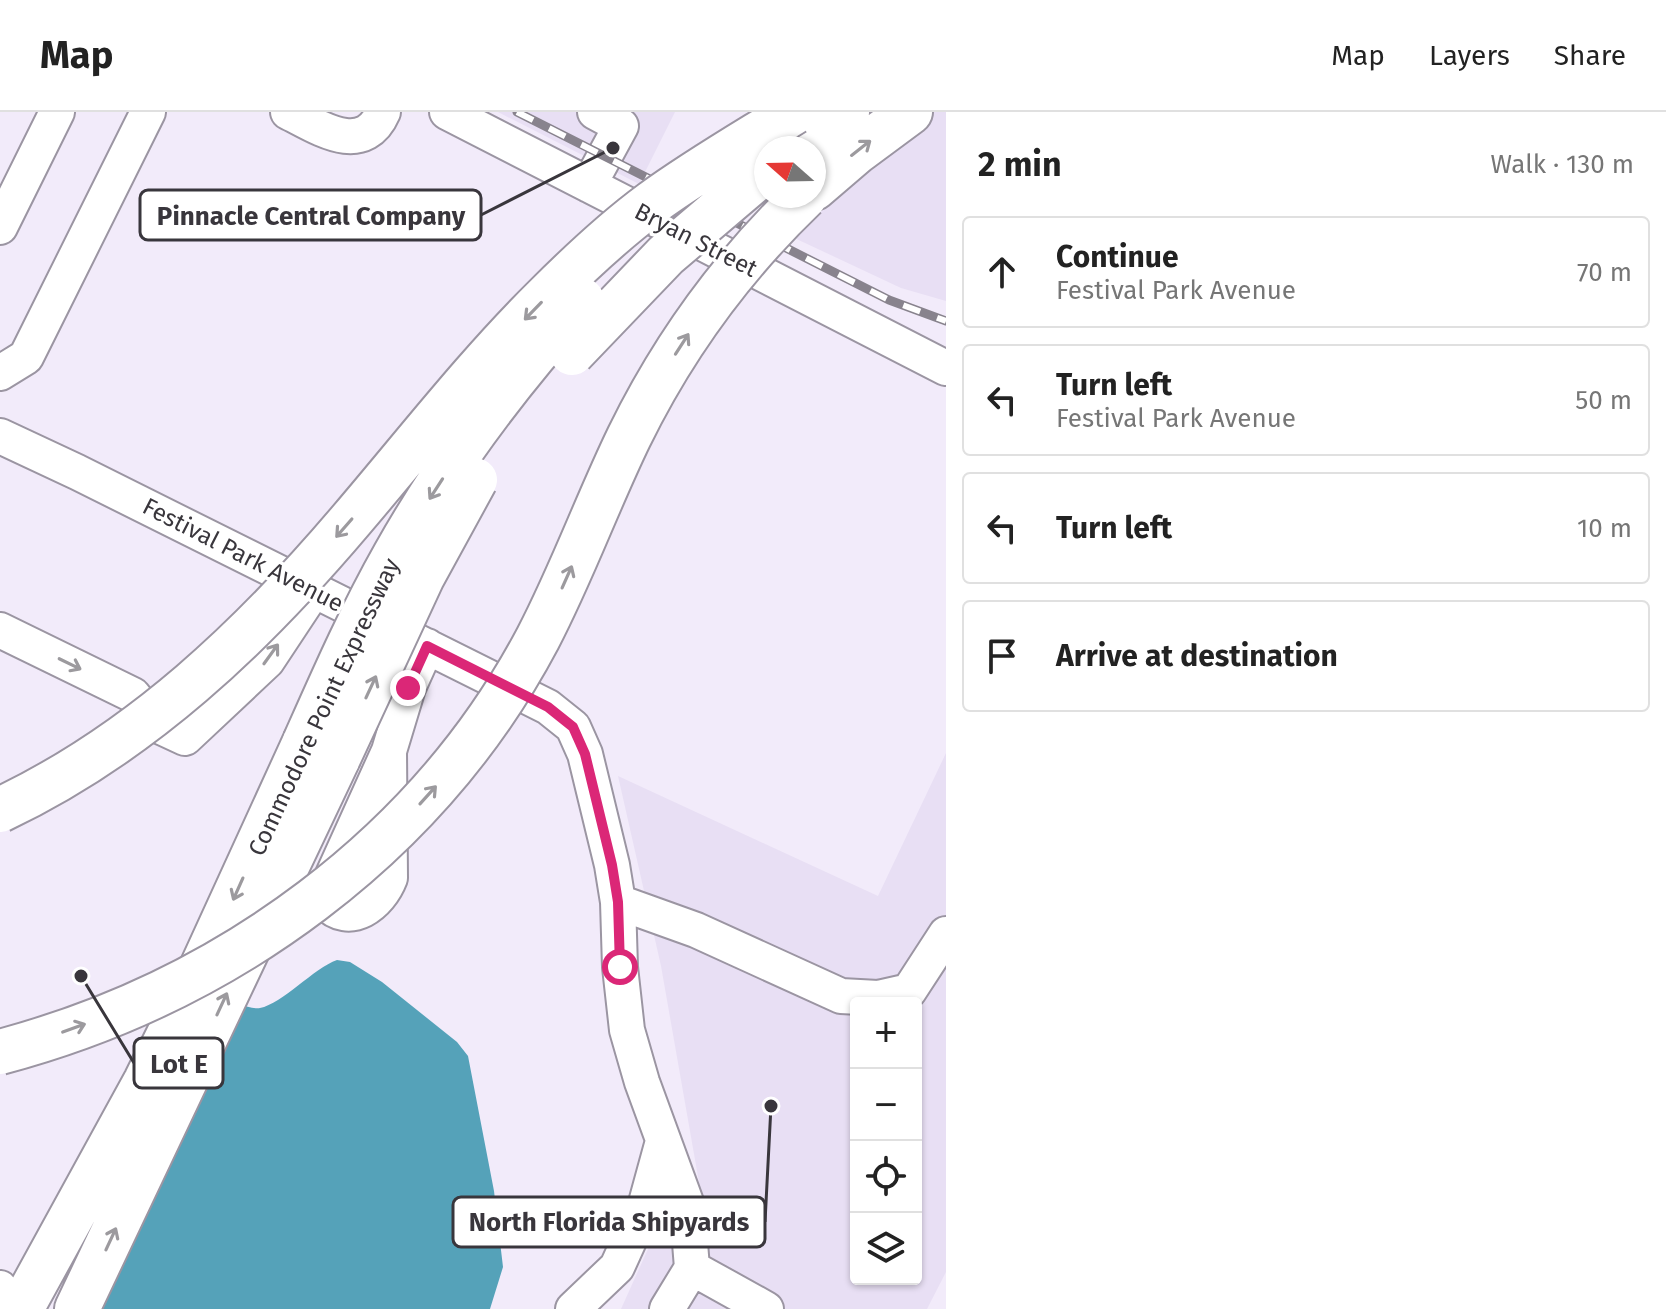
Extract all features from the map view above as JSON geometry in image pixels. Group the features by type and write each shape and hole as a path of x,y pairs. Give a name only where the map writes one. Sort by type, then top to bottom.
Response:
{"highway":[{"path":"0,810 107,750 220,660 295,584 498,347 566,278 652,203 796,112"},
{"name":"Commodore Point Expressway","path":"77,1309 322,750 354,633 395,555 438,485 512,382 587,295 656,226 796,112"},
{"path":"812,136 847,112"},
{"path":"826,178 910,112"},
{"name":"Commodore Point Expressway","path":"20,1309 146,1081 198,976 461,503 506,436 562,364 626,295 707,218 754,180"},
{"path":"0,1052 120,1010 233,955 324,893 404,821 474,739 527,658 560,593 629,437 675,354 733,275 794,208"},
{"path":"0,785 67,756 121,727 220,660"}],"street":[{"path":"3,212 57,112"},
{"path":"0,373 26,357 148,112"},
{"path":"288,112 340,137 359,135 372,128 383,112"},
{"name":"Bryan Street","path":"447,112 485,120 589,185 946,368"},
{"path":"589,185 621,126 595,112"},
{"name":"Festival Park Avenue","path":"0,436 548,707 573,727 585,754 612,865 618,902 620,967 627,1030 687,1205 692,1268"},
{"path":"0,630 133,695 157,725 185,738 267,661 314,590"},
{"path":"389,751 408,688 427,646"},
{"path":"618,902 696,930 841,996 878,998 909,991 946,934"},
{"path":"573,1309 617,1267 646,1203 663,1141"},
{"path":"667,1309 692,1268 766,1309"},
{"path":"0,1288 20,1309"}],"shaded area":[{"path":"498,112 675,112 639,184"},
{"path":"850,112 946,112 946,301 901,288 788,235 802,208 826,208 826,160"},
{"path":"946,753 946,1272 927,1309 621,1309 666,1209 707,1228 661,966 618,776 878,896"}],"water":[{"path":"337,960 350,962 382,982 457,1042 468,1056 494,1191 503,1267 490,1309 98,1309 240,1005 258,1008 269,1005"}],"railway":[{"path":"517,112 889,300 946,321"}],"place":[{"name":"Pinnacle Central Company","path":"613,148"},
{"name":"Lot E","path":"81,976"},
{"name":"North Florida Shipyards","path":"771,1106"}],"route":[{"path":"408,688 427,646 548,707 573,727 585,754 612,865 618,902 620,967"}]}
